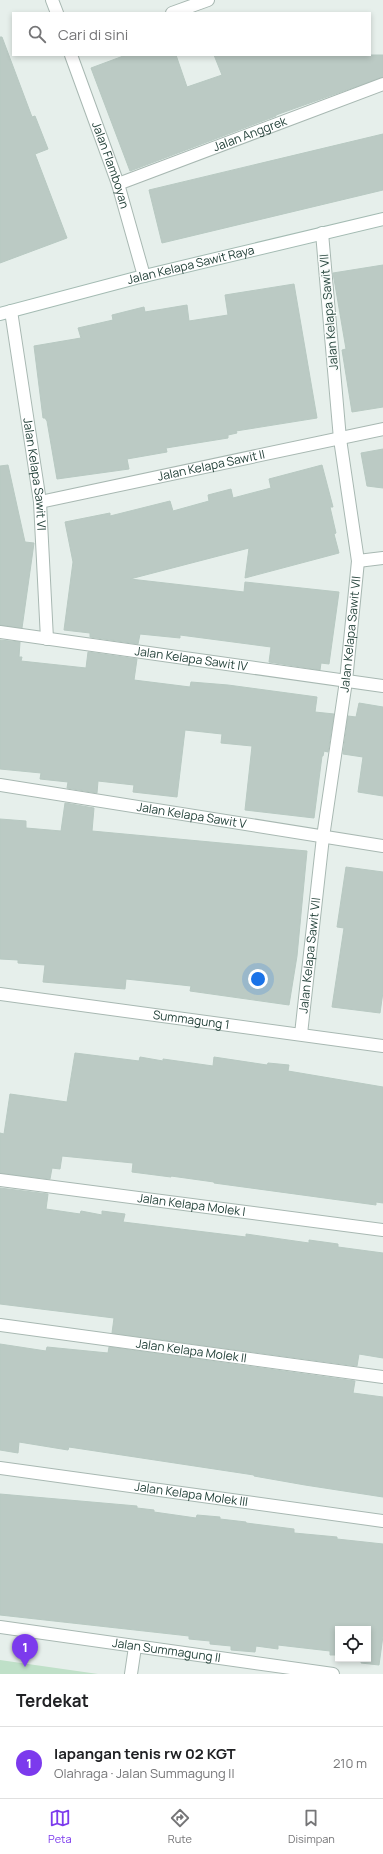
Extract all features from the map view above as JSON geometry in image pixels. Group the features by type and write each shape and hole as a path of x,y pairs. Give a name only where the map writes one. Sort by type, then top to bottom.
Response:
{"street":[{"path":"52,0 57,12"},
{"path":"175,12 208,0"},
{"name":"Jalan Flamboyan","path":"71,56 118,184 144,276"},
{"name":"Jalan Anggrek","path":"118,184 383,84"},
{"name":"Jalan Kelapa Sawit Raya","path":"6,312 144,276 383,219"},
{"name":"Jalan Kelapa Sawit VII","path":"301,1034 323,837 346,681 358,560 340,439 322,233"},
{"name":"Jalan Kelapa Sawit VI","path":"6,312 40,502 47,639"},
{"name":"Jalan Kelapa Sawit II","path":"40,502 383,429"},
{"path":"358,560 383,558"},
{"name":"Jalan Kelapa Sawit IV","path":"0,632 383,686"},
{"name":"Jalan Kelapa Sawit V","path":"0,785 383,846"},
{"name":"Summagung 1","path":"0,994 383,1046"},
{"name":"Jalan Kelapa Molek I","path":"0,1180 383,1230"},
{"name":"Jalan Kelapa Molek II","path":"0,1325 383,1377"},
{"name":"Jalan Kelapa Molek III","path":"0,1468 383,1521"},
{"name":"Jalan Summagung II","path":"0,1627 300,1671 333,1674"},
{"path":"131,1674 135,1647"}],"green space":[{"path":"0,1660 98,1674 0,1674"}],"building":[{"path":"0,37 2,37 32,117 35,116 48,149 35,154 67,238 0,263"},
{"path":"383,55 383,77 276,115 130,171 91,68 123,56 176,56 187,87 222,75 214,56"},
{"path":"383,134 383,190 162,243 149,190"},
{"path":"383,265 383,407 352,412 342,350 346,349 333,273"},
{"path":"294,284 317,418 236,431 237,433 228,435 228,438 166,448 167,452 127,459 129,469 57,479 47,421 43,418 34,346 81,338 78,328 113,320 112,315 144,307 145,312 187,305 189,321 228,315 225,295"},
{"path":"383,449 383,488 367,486 361,453"},
{"path":"8,465 25,542 34,543 22,628 0,625 0,466"},
{"path":"322,465 333,507 330,507 336,533 334,534 339,553 245,578 249,548 130,579 244,592 245,582 339,592 329,664 321,663 320,670 269,662 271,647 180,635 180,638 140,634 138,644 90,637 90,633 64,630 73,562 65,522 110,513 110,516 170,501 173,511 209,501 208,495 231,489 233,498 271,488 269,479"},
{"path":"0,640 20,642 19,657 22,657 21,661 86,668 88,652 137,659 134,680 190,687 191,682 228,685 317,697 315,712 334,714 328,752 324,751 322,756 314,818 245,810 252,746 221,743 222,734 185,730 177,797 133,792 134,785 98,781 97,793 67,788 68,782 40,779 41,773 0,769"},
{"path":"359,703 383,707 383,796 358,792 363,757 343,754 348,716 356,717"},
{"path":"65,803 94,808 92,831 307,851 297,956 289,1005 190,991 191,986 126,979 125,989 43,982 45,965 18,963 18,960 0,959 0,819 26,821 26,828 61,831"},
{"path":"346,867 383,872 383,992 380,1013 332,1007 344,928 337,927"},
{"path":"75,1053 139,1061 140,1057 163,1061 163,1059 213,1066 214,1057 267,1065 268,1063 289,1065 288,1071 383,1087 383,1203 376,1202 376,1205 171,1176 132,1172 133,1163 62,1156 60,1169 52,1168 50,1179 0,1173 0,1133 4,1134 10,1094 67,1102"},
{"path":"0,1188 48,1194 46,1209 80,1214 81,1211 102,1215 102,1211 125,1214 123,1222 246,1237 246,1234 309,1243 309,1240 338,1244 338,1247 383,1253 383,1358 359,1354 357,1366 112,1333 114,1318 0,1304"},
{"path":"0,1344 46,1351 47,1347 108,1353 109,1347 355,1381 353,1393 383,1397 383,1497 305,1485 254,1475 69,1447 68,1450 19,1442 18,1453 0,1450"},
{"path":"0,1494 137,1506 137,1508 154,1510 154,1512 196,1518 197,1515 220,1517 220,1519 294,1529 294,1533 337,1537 337,1539 383,1544 383,1636 379,1665 361,1663 371,1662 371,1626 335,1626 335,1655 330,1655 330,1651 278,1645 278,1649 256,1646 255,1652 231,1650 231,1646 210,1644 210,1641 189,1639 189,1636 0,1615"}],"place":[{"name":"lapangan tenis rw 02 KGT","path":"25,1667"}]}
